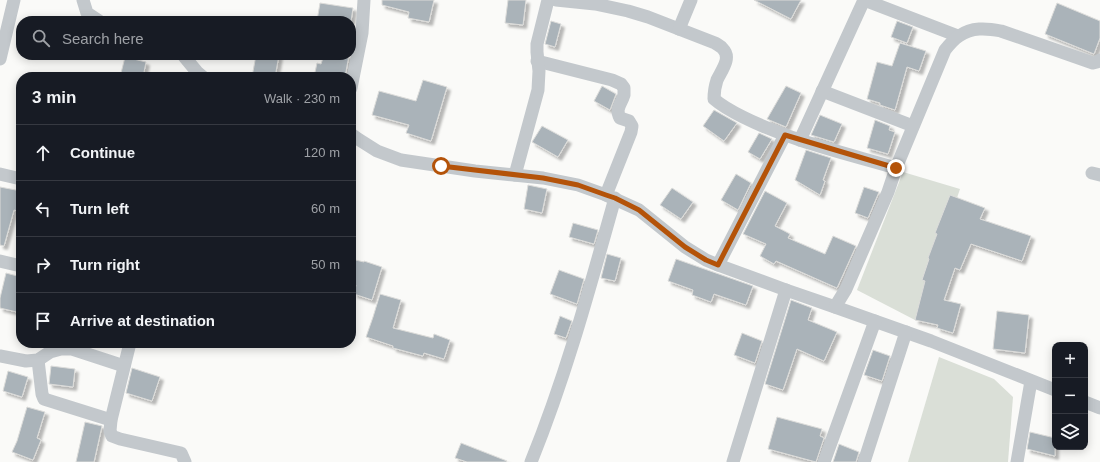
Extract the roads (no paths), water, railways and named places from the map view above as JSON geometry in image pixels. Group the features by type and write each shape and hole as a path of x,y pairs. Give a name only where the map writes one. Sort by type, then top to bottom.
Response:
{"street":[{"path":"0,58 14,0"},
{"path":"83,0 87,13 92,16"},
{"path":"354,72 362,33 364,0"},
{"path":"515,175 538,90 537,44 548,0"},
{"path":"556,0 594,4 648,16 715,43 724,49 727,56 724,69 717,80 714,92 714,99 721,106 762,126 785,135 896,168"},
{"path":"679,29 691,0"},
{"path":"800,140 864,0 958,36"},
{"path":"835,306 846,289 888,192 896,168 945,50 958,36 972,30 987,28 1093,63 1099,62"},
{"path":"187,60 197,72"},
{"path":"532,462 570,354 601,248 610,196 632,126 629,121 620,118 618,113 619,105 624,95 624,88 621,84 612,80 537,61"},
{"path":"822,91 914,126"},
{"path":"718,265 785,135"},
{"path":"356,138 377,151 401,160 543,178 578,185 610,196 639,210 685,247 706,260 786,290 932,341 1052,389"},
{"path":"0,174 16,178"},
{"path":"0,261 16,265"},
{"path":"733,462 786,290"},
{"path":"824,462 875,321"},
{"path":"864,462 906,332"},
{"path":"129,348 111,420 110,431 112,436 181,453 185,462"},
{"path":"0,356 26,361 38,360 50,352 61,349 72,349 124,366"},
{"path":"38,360 42,394 44,399 111,420"},
{"path":"1017,462 1031,381"},
{"path":"1088,403 1100,408"}]}
